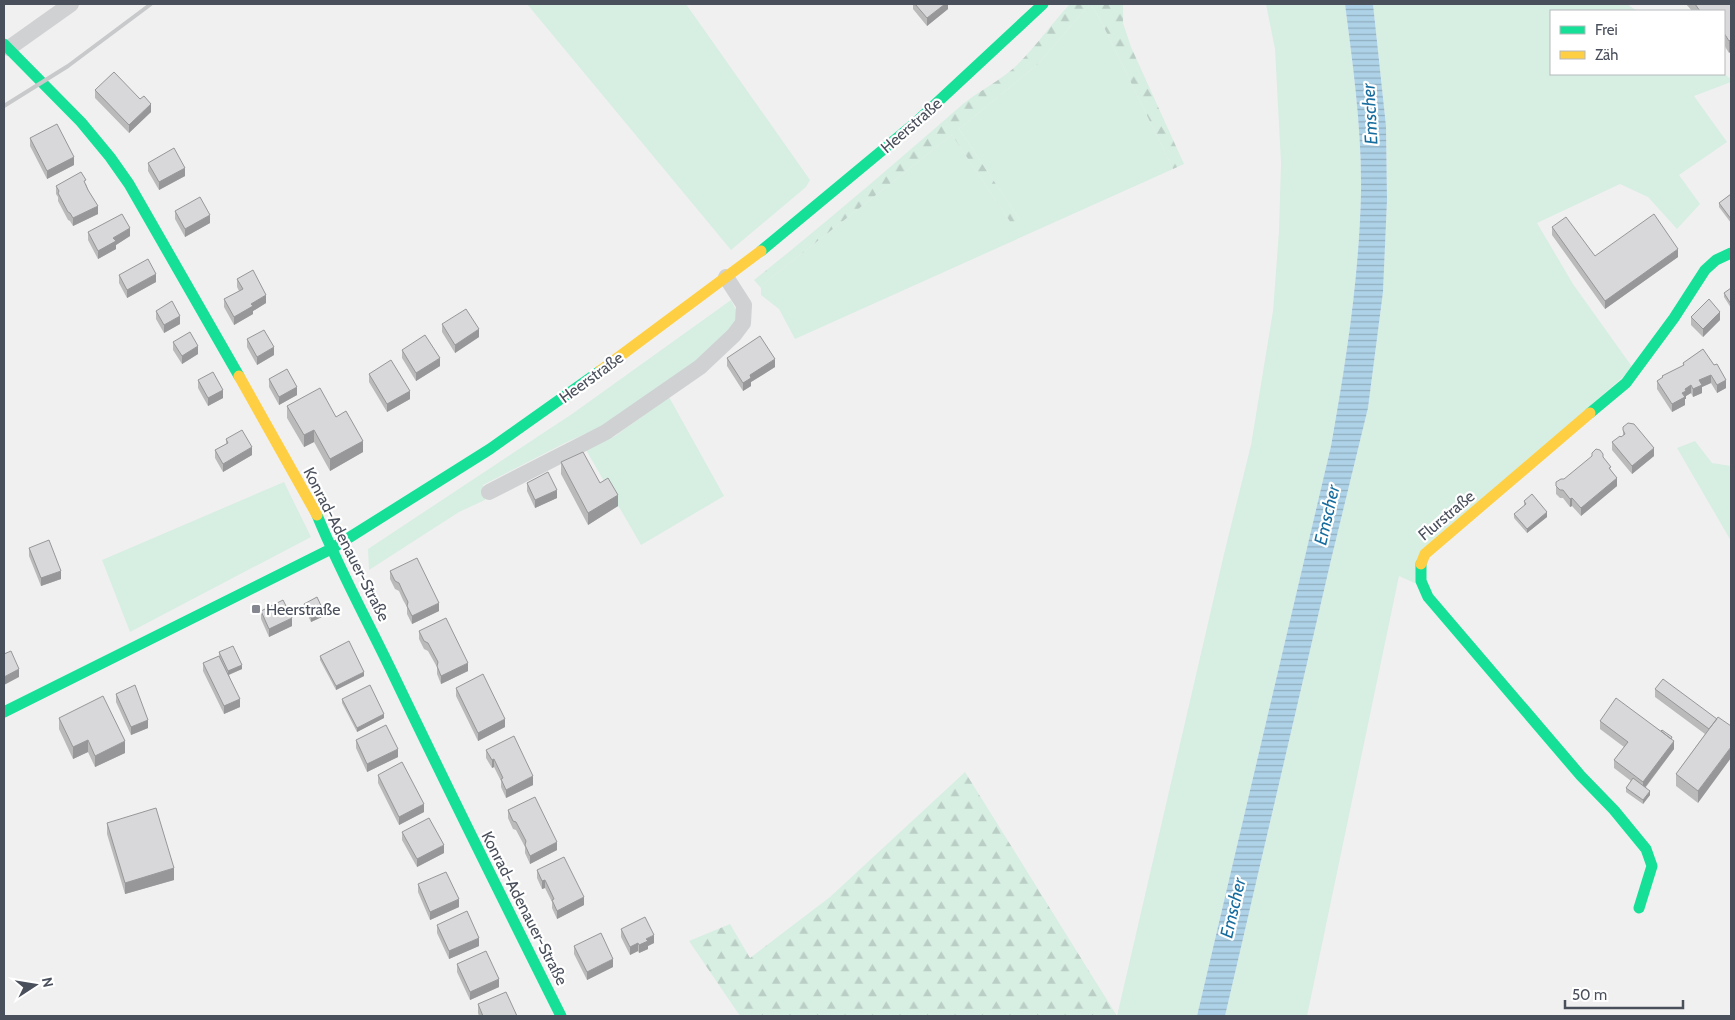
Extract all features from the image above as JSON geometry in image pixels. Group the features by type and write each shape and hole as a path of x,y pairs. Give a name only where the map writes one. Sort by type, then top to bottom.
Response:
{"street":[{"path":"6,46 71,4"},
{"name":"Heerstraße","path":"4,712 331,549 490,449 628,351 757,255 914,124 1043,4"},
{"name":"Konrad-Adenauer-Straße","path":"6,46 82,122 110,156 129,184 317,514 331,549 474,843 561,1016"},
{"name":"Flurstraße","path":"1639,908 1652,866 1646,848 1614,810 1581,776 1428,597 1420,584 1420,566 1425,554 1626,383 1674,318 1704,270 1716,260 1731,253"},
{"path":"489,492 606,432 700,367 734,335 743,323 744,305 726,277"}],"green space":[{"path":"527,4 686,4 810,180 806,187 731,250"},
{"path":"1070,4 1090,4 1038,64 959,129 1020,220 1020,223 1014,226 1011,223 952,135 762,285 761,288 754,280 834,215 963,104 1012,70"},
{"path":"1090,4 1100,19 1173,169 795,339 779,309 761,295 762,285 952,135 1011,223 1020,220 959,129 1038,64"},
{"path":"1090,4 1123,4 1123,23 1131,47 1184,164 1173,169 1100,19"},
{"path":"1266,4 1345,4 1356,98 1361,169 1358,257 1347,351 1331,446 1197,1016 1117,1016 1251,445 1273,311 1279,231 1281,163 1275,49"},
{"path":"1373,4 1627,4 1636,10 1550,10 1550,75 1725,75 1731,79 1731,82 1694,96 1727,142 1679,175 1700,204 1677,229 1648,197 1620,184 1537,223 1573,284 1633,368 1424,553 1419,585 1399,576 1307,1016 1225,1016 1368,408 1383,292 1387,200 1386,126"},
{"path":"731,300 737,312 735,325 683,374 621,417 483,485 485,500 459,512 369,570 368,549 572,414"},
{"path":"669,397 724,496 641,545 586,450 615,436"},
{"path":"1695,441 1712,463 1731,466 1731,541 1677,448"},
{"path":"284,482 311,537 130,632 102,560"},
{"path":"965,772 1117,1016 740,1016 689,941 730,924 750,958 830,897"}],"water":[{"name":"Emscher","path":"1345,4 1373,4 1386,126 1387,200 1383,292 1368,408 1225,1016 1197,1016 1331,446 1347,351 1358,257 1361,169 1356,98"}],"building":[{"path":"915,4 945,4 927,18"},
{"path":"1695,4 1731,4 1731,39 1729,41 1725,35 1725,10 1699,10"},
{"path":"114,72 140,99 144,96 151,104 129,125 95,90"},
{"path":"57,124 74,157 47,171 30,138"},
{"path":"174,148 185,168 159,182 148,163"},
{"path":"81,172 86,180 84,181 88,190 98,206 73,218 68,212 56,186"},
{"path":"1731,194 1731,219 1719,203"},
{"path":"200,197 210,215 185,229 175,211"},
{"path":"122,214 130,228 113,238 116,241 98,251 88,232"},
{"path":"1654,214 1678,249 1605,301 1552,227 1566,217 1595,256"},
{"path":"148,259 156,274 127,290 119,275"},
{"path":"253,270 266,295 251,304 253,306 234,317 224,299 243,289 237,279"},
{"path":"1731,288 1731,304 1724,293"},
{"path":"1709,299 1720,312 1703,329 1691,317"},
{"path":"172,301 180,316 164,325 156,311"},
{"path":"466,309 479,329 455,345 442,324"},
{"path":"264,330 274,347 257,357 247,339"},
{"path":"190,332 198,346 182,356 173,342"},
{"path":"425,335 440,358 416,373 402,350"},
{"path":"760,336 775,359 750,375 751,378 743,383 727,358"},
{"path":"1703,349 1714,365 1717,364 1726,380 1717,385 1711,375 1699,380 1702,385 1693,389 1691,385 1682,393 1685,397 1672,404 1657,381 1662,376 1684,365 1683,363"},
{"path":"391,360 410,391 387,404 369,374"},
{"path":"287,369 297,387 279,397 269,379"},
{"path":"213,372 223,390 208,398 198,380"},
{"path":"320,388 336,417 346,411 363,441 330,459 314,430 304,435 287,406"},
{"path":"1628,423 1634,424 1654,448 1632,466 1612,442 1625,434 1623,427"},
{"path":"242,430 252,447 223,464 215,450 228,443 226,439"},
{"path":"1596,449 1600,450 1603,454 1603,457 1611,467 1609,468 1617,478 1581,508 1563,490 1556,486 1556,482 1564,479 1592,456"},
{"path":"583,452 600,483 608,478 618,495 588,513 561,462"},
{"path":"548,472 557,490 535,500 527,483"},
{"path":"1532,494 1547,512 1527,529 1514,514 1526,504 1524,501"},
{"path":"49,540 61,571 41,578 29,548"},
{"path":"417,558 439,603 412,616 399,583 395,581 390,571"},
{"path":"317,597 324,612 311,618 304,604"},
{"path":"283,600 292,618 269,629 261,611"},
{"path":"446,618 468,663 441,676 437,666 438,662 419,631"},
{"path":"349,641 364,672 336,686 320,656"},
{"path":"233,646 242,665 228,671 219,652"},
{"path":"11,651 19,669 4,677 4,654"},
{"path":"219,656 240,699 224,706 203,663"},
{"path":"483,674 505,719 478,733 456,688"},
{"path":"1663,679 1717,719 1709,729 1655,689"},
{"path":"135,685 148,720 131,727 116,694"},
{"path":"370,685 384,714 357,728 342,699"},
{"path":"103,696 125,741 95,756 88,740 73,747 59,718"},
{"path":"1616,698 1674,741 1643,782 1614,760 1628,742 1600,721"},
{"path":"1718,717 1731,726 1731,747 1698,791 1676,774"},
{"path":"386,725 398,749 367,764 356,740"},
{"path":"1661,731 1672,737 1671,739"},
{"path":"514,736 533,776 506,790 501,779 503,778 494,759 492,760 486,750"},
{"path":"402,762 424,804 399,817 378,775"},
{"path":"1633,778 1650,791 1643,800 1626,788"},
{"path":"535,797 557,842 530,856 525,845 526,841 508,810"},
{"path":"156,808 174,868 125,883 107,823"},
{"path":"429,818 444,845 417,859 402,832"},
{"path":"564,857 584,897 557,911 552,900 554,899 545,880 542,881 537,870"},
{"path":"446,872 459,899 430,912 418,884"},
{"path":"467,911 479,938 449,951 437,925"},
{"path":"645,917 654,935 646,939 648,941 630,947 621,929"},
{"path":"601,933 613,959 587,972 574,946"},
{"path":"486,951 499,979 470,992 457,964"},
{"path":"506,992 517,1016 483,1016 478,1004"}],"railway":[{"path":"4,106 68,66 151,4"}],"traffic: fast":[{"path":"761,251 914,124 1043,4"},
{"path":"4,44 81,122 110,157 129,184 239,376"},
{"path":"1590,413 1626,383 1674,318 1705,270 1716,260 1731,253"},
{"path":"4,712 331,549 490,449 600,371"},
{"path":"317,515 344,575 561,1016"},
{"path":"1421,564 1421,581 1428,597 1646,849 1652,866 1639,908"}],"traffic: slow":[{"path":"600,371 761,251"},
{"path":"239,376 317,515"},
{"path":"1421,564 1425,554 1590,413"}],"place":[{"name":"Heerstraße","path":"256,609"}]}
